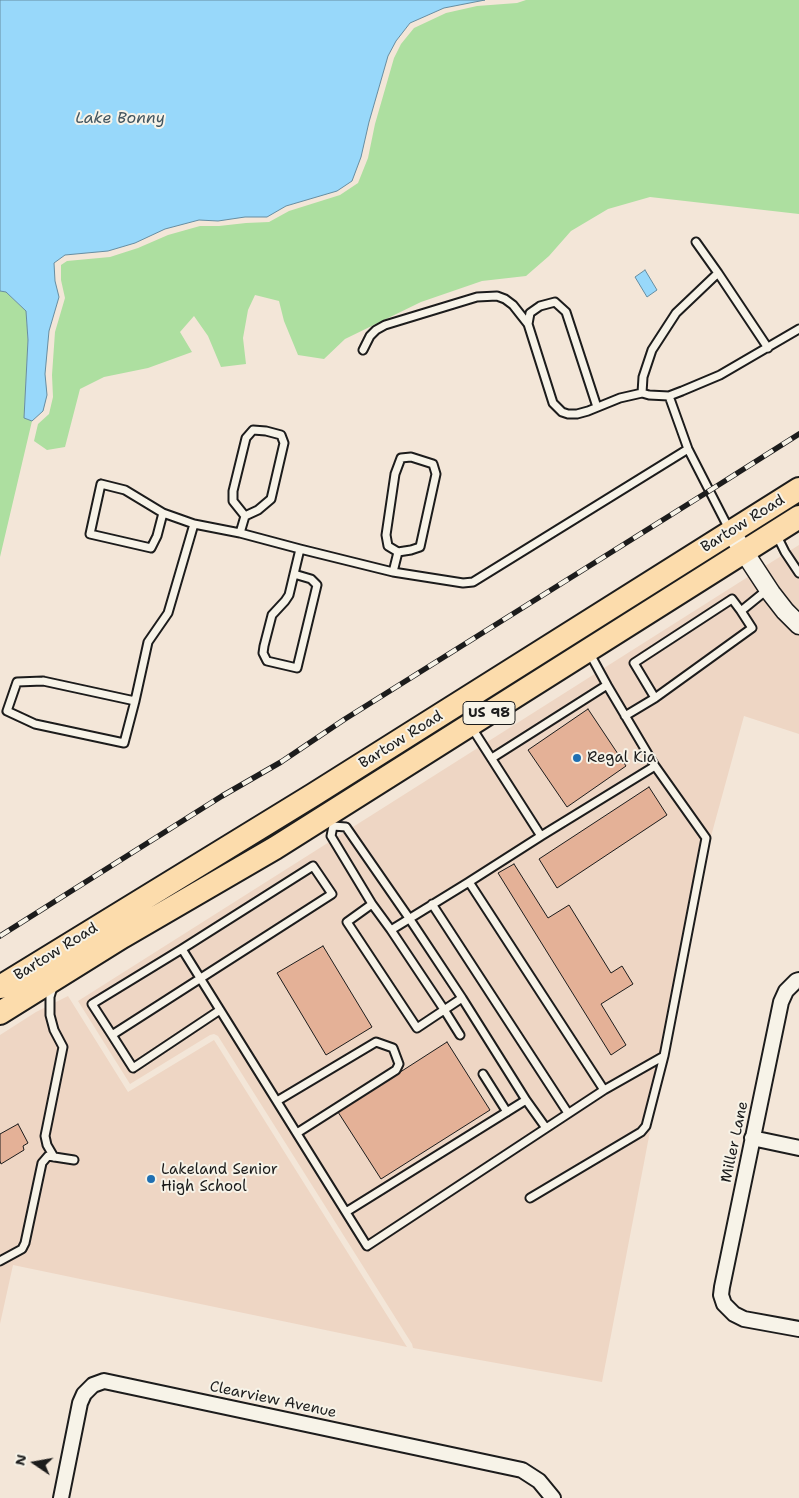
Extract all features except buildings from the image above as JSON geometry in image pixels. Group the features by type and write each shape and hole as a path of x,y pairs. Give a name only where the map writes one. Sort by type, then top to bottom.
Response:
{"main road":[{"name":"Bartow Road","path":"0,987 313,795 799,489"},
{"name":"Bartow Road","path":"0,1013 122,937 330,821 470,725 799,518"}],"street":[{"path":"730,532 768,589 799,625"},
{"path":"313,795 330,821"},
{"name":"Miller Lane","path":"796,982 786,991 781,1002 752,1138 722,1287 722,1295 724,1304 734,1314 744,1318 799,1329"},
{"path":"752,1138 799,1148"},
{"name":"Clearview Avenue","path":"61,1498 80,1403 84,1394 93,1385 104,1381 522,1470 539,1481 554,1498"}],"lane":[{"path":"696,242 768,348"},
{"path":"642,393 643,377 652,350 676,313 718,273"},
{"path":"363,350 370,336 385,325 477,297 497,296 505,299 512,305 528,324 553,402 562,412 577,414 620,398 642,393 649,396 669,396 720,376 799,329"},
{"path":"528,324 530,313 540,306 555,302 566,312 597,407"},
{"path":"669,396 688,448 730,532"},
{"path":"240,533 245,516 258,510 271,499 284,443 280,435 253,430 246,438 233,491 233,501 245,516"},
{"path":"162,513 157,536 152,548 90,534 101,484 125,490 162,513 194,524 240,533 394,572 463,583 473,582 688,448"},
{"path":"411,457 433,464 436,474 420,547 398,552 388,546 386,535 395,474 401,458 411,457"},
{"path":"135,700 43,681 17,682 6,711 35,724 124,743 135,700 148,642 168,613 194,524"},
{"path":"775,532 785,552 796,563 799,573"},
{"path":"294,574 311,579 317,585 297,668 267,661 263,653 272,615 285,601 288,594 300,549"},
{"path":"394,572 398,552"},
{"path":"742,611 768,589"},
{"path":"625,716 655,698 752,628 732,599 634,664 655,698"},
{"path":"530,1198 641,1132 646,1126 664,1056 706,838 655,766 588,651"},
{"path":"492,758 607,685"},
{"path":"470,725 541,836"},
{"path":"391,930 655,766"},
{"path":"460,1035 372,904 331,836 330,821 346,828 409,918 546,1128"},
{"path":"112,1035 332,894 313,866 92,1004 133,1068 220,1010"},
{"path":"469,882 604,1090"},
{"path":"372,904 347,922 416,1028 445,1011 462,998"},
{"path":"432,904 568,1113"},
{"path":"182,949 367,1246 568,1113 664,1056"},
{"path":"54,1157 47,1145 45,1136 63,1047 54,1030 50,1014 50,997 57,978"},
{"path":"276,1101 376,1042 393,1048 399,1064 396,1070 297,1134"},
{"path":"483,1074 507,1112"},
{"path":"346,1212 526,1100"},
{"path":"0,1261 22,1249 25,1243 42,1163 48,1156 74,1160"}],"shaded area":[{"path":"799,545 799,616 762,568"},
{"path":"751,575 779,614 799,635 799,734 744,716 696,891 602,1382 413,1348 218,1036 210,1035 130,1084 78,1001"},
{"name":"Lakeland Senior High School","path":"68,996 128,1092 214,1040 407,1347 13,1265 0,1324 0,1035 36,1012"}],"green space":[{"path":"526,0 799,0 799,214 650,197 608,209 571,231 549,256 526,276 482,281 421,302 345,339 324,359 298,355 284,321 279,301 255,295 248,310 243,338 246,364 221,367 208,336 194,316 180,332 192,352 148,368 104,377 80,389 65,447 47,450 34,441 38,424 49,414 53,397 52,375 55,332 65,298 61,280 61,265 67,261 110,257 138,248 168,235 200,226 269,222 289,211 340,195 358,183 368,158 375,124 394,58 401,44 414,28 446,13 477,6 517,3"},
{"path":"0,291 6,292 26,311 28,340 24,418 32,421 0,557"}],"water":[{"name":"Lake Bonny","path":"0,0 485,0 444,8 410,23 396,41 388,56 361,157 352,181 337,191 286,206 267,217 245,217 218,221 199,220 165,229 135,243 108,251 65,255 54,263 55,281 59,297 49,331 45,374 47,395 43,411 32,421 24,418 28,340 26,311 6,292 0,291"},
{"path":"645,270 657,290 647,297 635,277"}],"railway":[{"path":"0,936 222,796 281,762 345,719 799,434"}],"place":[{"name":"Regal Kia","path":"577,758"},
{"name":"Lakeland Senior High School","path":"151,1179"}]}
